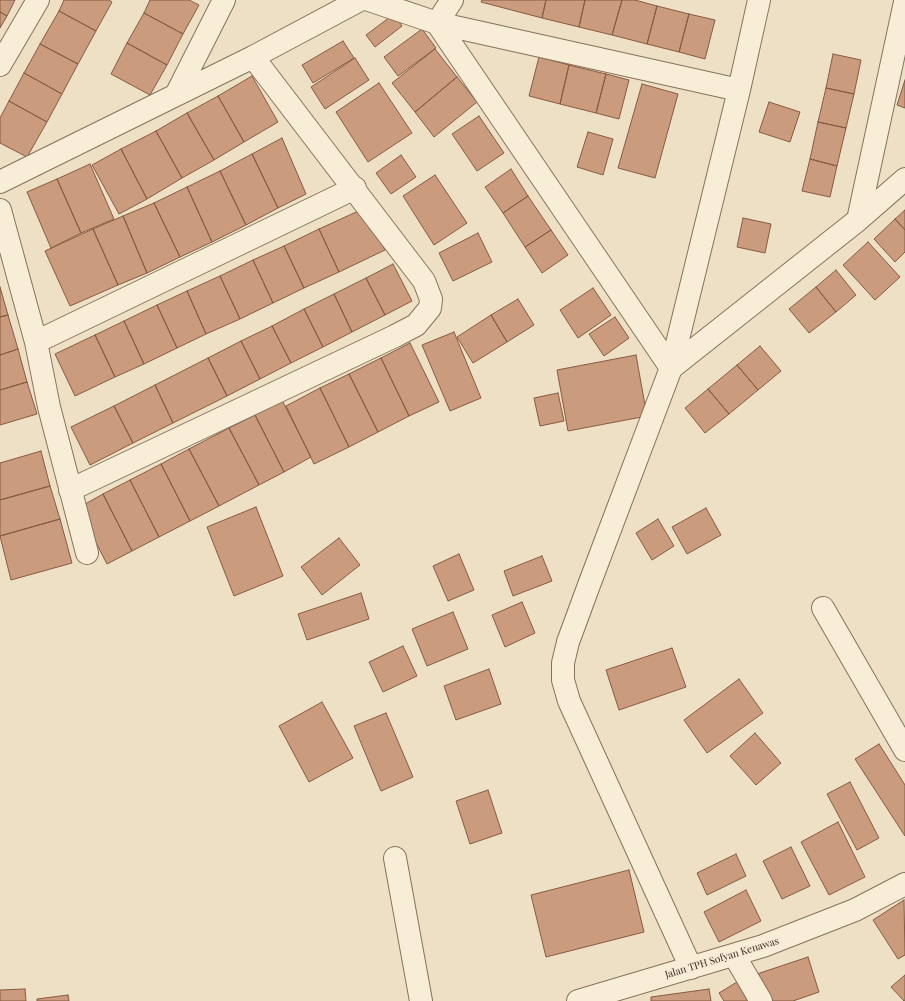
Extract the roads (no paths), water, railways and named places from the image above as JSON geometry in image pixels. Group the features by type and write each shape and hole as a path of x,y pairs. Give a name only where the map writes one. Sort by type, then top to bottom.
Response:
{"street":[{"path":"0,65 38,0"},
{"path":"177,93 224,0"},
{"path":"0,182 177,93 253,57 360,0"},
{"path":"369,0 437,23 739,90"},
{"path":"437,23 452,0"},
{"path":"691,968 582,730 563,680 563,663 568,642 671,368 739,90 758,0"},
{"path":"858,220 905,2"},
{"path":"437,23 671,368"},
{"path":"70,490 395,336 420,320 430,308 431,299 424,281 355,188 253,57"},
{"path":"671,368 858,220 905,179"},
{"path":"36,342 355,188"},
{"path":"0,210 36,342 70,490 87,553"},
{"path":"822,608 905,750"},
{"path":"395,858 421,1001"},
{"name":"Jalan TPH Sofyan Kenawas","path":"578,1001 734,956 763,946 855,910 905,884"},
{"path":"734,956 760,1001"}]}
